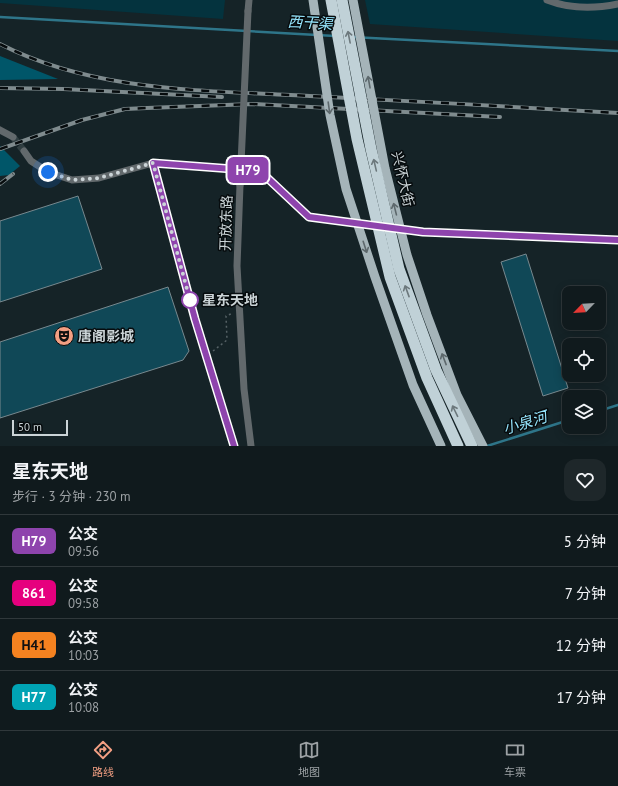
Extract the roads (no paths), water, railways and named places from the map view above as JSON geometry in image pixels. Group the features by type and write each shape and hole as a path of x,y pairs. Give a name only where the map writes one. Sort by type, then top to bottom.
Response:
{"highway":[{"path":"331,0 357,139 390,277 427,378 458,446"},
{"path":"342,0 371,149 399,269 436,370 472,446"}],"main road":[{"path":"313,0 330,115 346,189 413,385 441,446"},
{"name":"兴怀大街","path":"353,0 385,168 407,255 427,315 457,395 483,446"}],"street":[{"name":"开放东路","path":"249,0 237,266 244,389 251,446"},
{"path":"547,0 568,6 595,8 618,4"},
{"path":"0,130 13,137"},
{"path":"24,151 31,160 48,172 72,180 99,178 153,163 260,171 309,217 423,232 618,240"},
{"path":"153,163 206,356 234,446"}],"waterway":[{"name":"西干渠","path":"0,17 335,36"},
{"name":"西干渠","path":"352,37 618,51"},
{"name":"小泉河","path":"606,409 618,405"},
{"name":"小泉河","path":"487,446 562,422"}],"tunnel":[{"path":"13,137 24,151"}],"railway":[{"path":"0,44 37,60 74,72 152,86 192,90 618,113"},
{"path":"0,88 63,89 222,97"},
{"path":"0,149 82,120 125,109 252,104 500,117"},
{"path":"0,184 13,174"}],"place":[{"name":"星东天地","path":"190,300"},
{"name":"唐阁影城","path":"64,336"}]}
